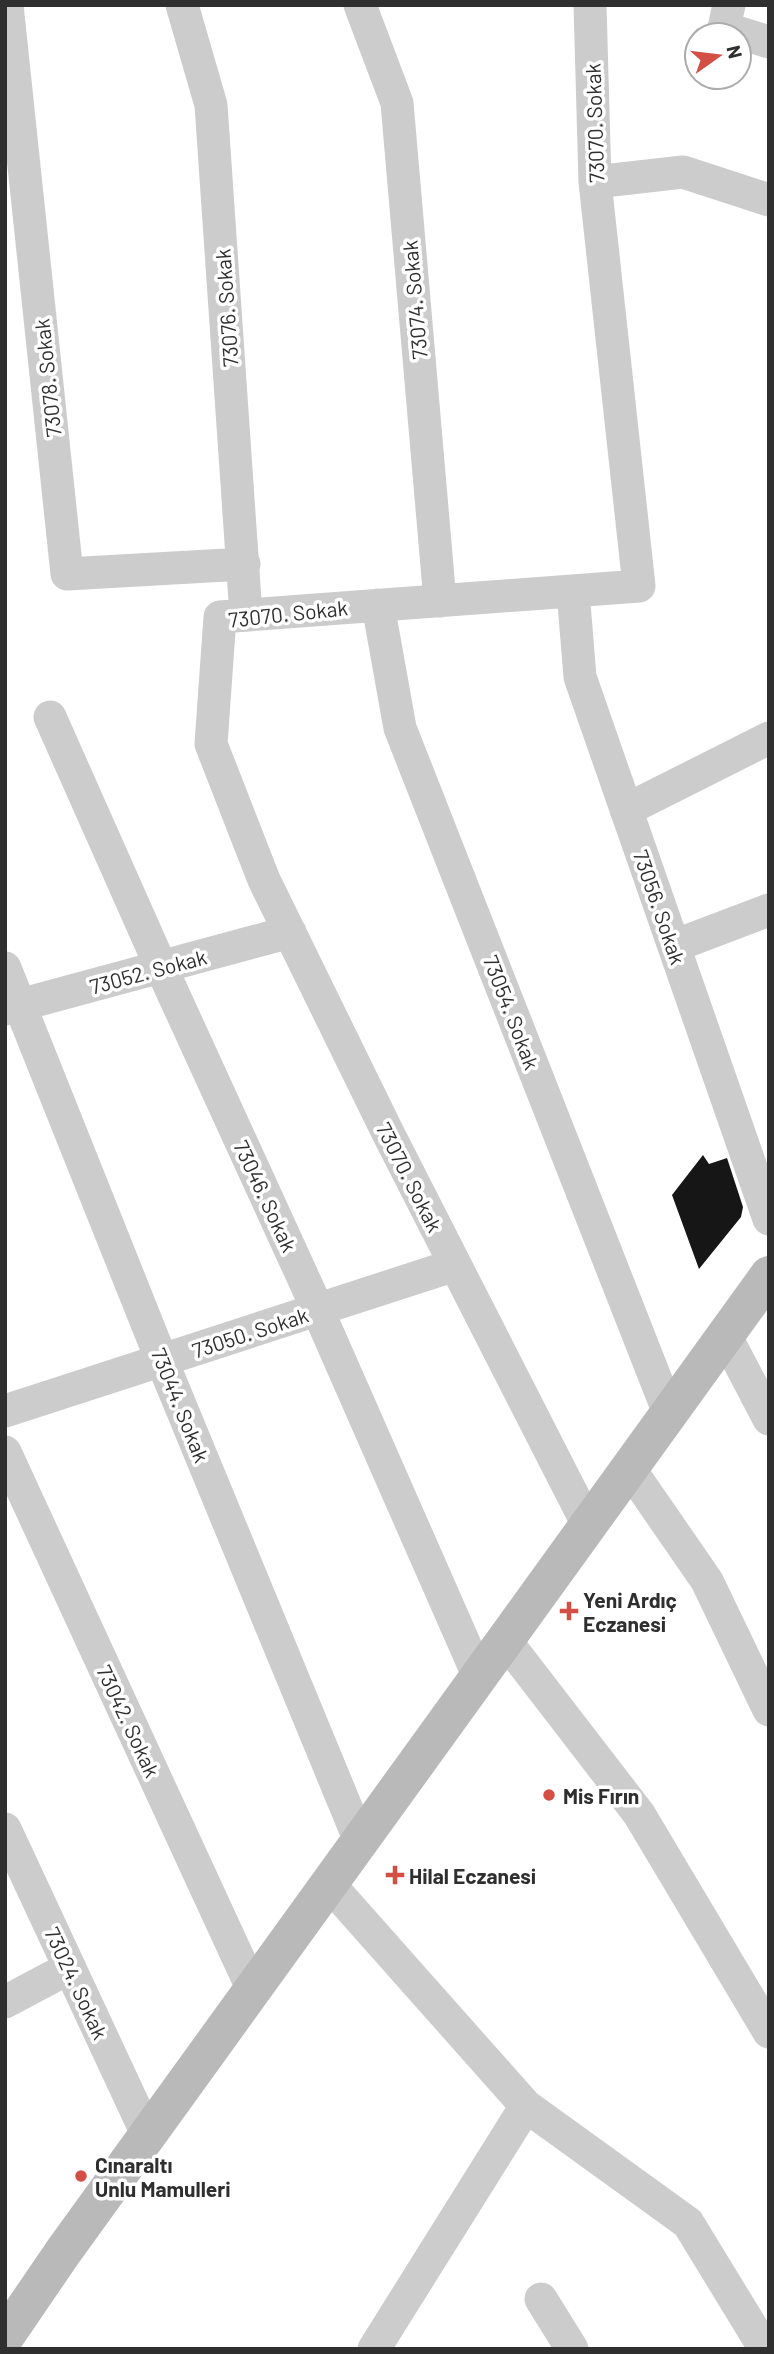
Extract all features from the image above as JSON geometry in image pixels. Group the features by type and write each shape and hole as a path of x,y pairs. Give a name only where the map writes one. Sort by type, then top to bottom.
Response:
{"main road":[{"path":"6,2334 769,1275"}],"street":[{"name":"73078. Sokak","path":"7,5 67,574 244,564"},
{"name":"73076. Sokak","path":"182,5 211,105 246,615"},
{"name":"73074. Sokak","path":"360,5 397,103 440,601"},
{"name":"73070. Sokak","path":"588,1525 455,1265 264,880 211,744 220,617 639,586 595,182 590,5"},
{"path":"729,5 724,28 769,42"},
{"path":"595,182 683,172 769,200"},
{"name":"73056. Sokak","path":"573,591 580,677 769,1219"},
{"name":"73054. Sokak","path":"378,605 400,728 669,1413"},
{"name":"73046. Sokak","path":"50,717 479,1677"},
{"path":"626,810 769,738"},
{"path":"674,946 769,910"},
{"name":"73052. Sokak","path":"13,1008 290,932"},
{"name":"73044. Sokak","path":"5,968 13,1008 360,1841"},
{"name":"73050. Sokak","path":"5,1411 455,1265"},
{"path":"726,1335 769,1419"},
{"name":"73042. Sokak","path":"5,1452 253,1990"},
{"path":"629,1468 707,1581 769,1710"},
{"path":"505,1640 639,1814 769,2032"},
{"name":"73024. Sokak","path":"5,1829 148,2136"},
{"path":"329,1884 526,2106 688,2223 765,2349"},
{"path":"5,2002 69,1968"},
{"path":"374,2349 526,2106"},
{"path":"541,2299 572,2349"}],"building":[{"path":"703,1155 709,1164 727,1158 743,1207 741,1217 699,1269 672,1195"}],"place":[{"name":"Yeni Ardıç Eczanesi","path":"569,1611"},
{"name":"Mis Fırın","path":"549,1795"},
{"name":"Hilal Eczanesi","path":"395,1875"},
{"name":"Cınaraltı Unlu Mamulleri","path":"81,2176"}]}
